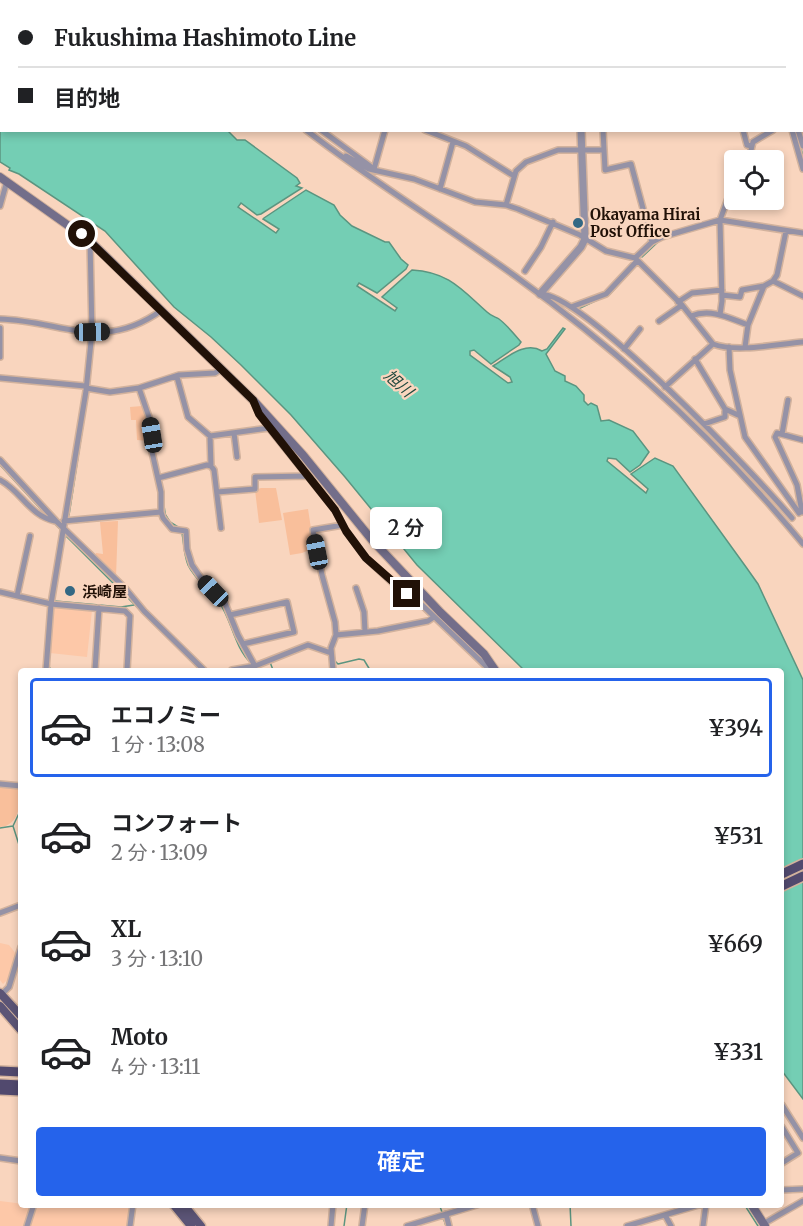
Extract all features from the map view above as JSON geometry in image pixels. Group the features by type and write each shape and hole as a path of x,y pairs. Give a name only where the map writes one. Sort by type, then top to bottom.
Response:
{"highway":[{"path":"784,873 803,864"},
{"path":"784,885 803,876"},
{"path":"0,1070 18,1073"},
{"path":"0,1076 18,1073"},
{"path":"0,1084 18,1085"},
{"path":"0,1090 18,1091"}],"main road":[{"path":"4,179 90,241 253,400 303,455 372,540 440,612 484,654 494,668"},
{"path":"0,995 18,1013"},
{"path":"0,1006 18,1027"},
{"path":"176,1208 191,1226"},
{"path":"186,1208 201,1226"},
{"path":"753,1208 764,1225"}],"street":[{"path":"308,132 331,150 438,221 540,294 607,346 700,431 774,509 803,544"},
{"path":"324,132 374,169"},
{"path":"374,169 384,132"},
{"path":"429,132 466,146 514,176"},
{"path":"540,294 581,247 585,239 581,132"},
{"path":"603,132 605,170 631,164 652,242"},
{"path":"744,132 747,146 752,146"},
{"path":"751,150 753,142 770,132"},
{"path":"793,132 801,150"},
{"path":"798,132 803,169"},
{"path":"440,189 453,142"},
{"path":"331,150 369,169 414,178 475,202 506,205 553,222 606,251 636,259 691,316 713,344 745,347 803,342"},
{"path":"506,205 519,166 558,150 603,150"},
{"path":"0,206 4,179"},
{"path":"720,315 722,292 720,220 724,209"},
{"path":"571,307 606,294 652,242 670,234 720,220 803,233"},
{"path":"525,271 541,247 553,222"},
{"path":"658,321 692,293 722,292 740,297 742,290 764,286 773,280 777,275 786,231"},
{"path":"46,668 51,604 66,521 92,332 90,241"},
{"path":"773,280 803,296"},
{"path":"745,347 748,325 764,286"},
{"path":"540,294 553,296 571,307 624,349 736,455 792,518"},
{"path":"0,320 16,320 80,332 117,332 146,321 162,310"},
{"path":"691,316 706,312 748,325"},
{"path":"0,328 0,357"},
{"path":"624,349 640,329"},
{"path":"664,386 713,344"},
{"path":"729,347 730,370 738,415 745,437 801,513"},
{"path":"695,359 725,409 725,417 704,424"},
{"path":"0,378 85,387 110,392 139,388 186,374 216,373 221,369"},
{"path":"177,377 188,417 210,436 211,466 214,470 222,528"},
{"path":"646,380 648,378 664,386"},
{"path":"139,388 149,417 162,513 168,525 180,531 186,531 187,549 192,565 225,603 254,664"},
{"path":"253,400 269,428 335,510 366,558 488,668"},
{"path":"782,434 788,400"},
{"path":"725,409 738,415"},
{"path":"210,436 269,428"},
{"path":"234,433 237,457"},
{"path":"801,513 790,468 775,437 777,433 803,440"},
{"path":"0,460 52,521 162,513"},
{"path":"159,478 207,465 211,466"},
{"path":"217,492 255,489 255,477 309,477"},
{"path":"0,480 16,492 36,513 64,529 202,668"},
{"path":"774,509 792,518"},
{"path":"792,518 801,513"},
{"path":"333,668 331,652 336,635 336,622 322,575 313,530 343,525"},
{"path":"793,532 803,538"},
{"path":"17,596 30,536"},
{"path":"356,588 364,612 365,633"},
{"path":"0,592 51,604 125,611 130,616 127,668"},
{"path":"230,615 287,602 294,632 243,644"},
{"path":"95,668 99,609"},
{"path":"336,635 365,633 411,625 428,621 434,617"},
{"path":"239,668 270,661 308,645 331,652"},
{"path":"484,654 498,668"},
{"path":"0,784 18,786"},
{"path":"0,914 18,906"},
{"path":"0,995 9,987 18,957"},
{"path":"784,1109 803,1138"},
{"path":"784,1130 798,1153 784,1162"},
{"path":"0,1158 18,1161"},
{"path":"784,1190 803,1190"},
{"path":"764,1225 803,1201"},
{"path":"27,1226 33,1208"},
{"path":"130,1226 132,1208"},
{"path":"331,1226 333,1208"},
{"path":"362,1226 364,1208"},
{"path":"407,1226 467,1208"},
{"path":"533,1208 538,1226"},
{"path":"627,1226 690,1208"},
{"path":"703,1226 704,1208"},
{"path":"444,1215 449,1226"},
{"path":"665,1215 671,1226"}],"shaded area":[{"path":"142,406 149,441 137,440 136,420 131,420 130,407"},
{"path":"276,488 282,520 259,523 255,490"},
{"path":"308,509 314,548 290,555 283,513"},
{"path":"118,521 116,577 95,556 96,553 103,554 100,522"},
{"path":"54,607 92,610 87,657 50,653"},
{"path":"0,786 18,788 18,813 11,823 0,827"},
{"path":"0,943 9,945 16,954 9,978 3,984 0,980"},
{"path":"0,1201 18,1203 18,1208 31,1208 24,1226 0,1226"},
{"path":"37,1208 130,1208 127,1226 30,1226"}],"water":[{"name":"旭川","path":"0,132 229,132 237,140 245,140 297,178 300,183 296,186 302,188 261,214 257,215 241,203 238,207 276,233 279,229 263,219 306,190 334,205 340,215 352,226 389,242 408,265 377,293 359,283 357,286 395,311 397,308 382,297 412,270 425,271 445,278 502,321 521,342 491,364 474,350 470,351 470,355 508,383 512,382 510,377 493,366 523,349 536,348 542,351 547,349 563,328 565,329 546,354 555,371 565,376 565,381 576,386 584,395 584,401 588,405 591,403 597,406 601,421 609,420 633,431 649,452 640,465 630,472 616,459 608,458 607,461 646,493 648,489 631,474 655,458 673,466 758,584 803,680 803,1099 784,1074 784,668 522,668 417,565 291,415 211,337 174,307 105,231 0,162"}],"waterway":[{"path":"601,137 601,143"},
{"path":"801,148 803,157"},
{"path":"642,257 659,241"},
{"path":"578,309 610,294 634,268"},
{"path":"69,515 88,393"},
{"path":"0,465 48,517"},
{"path":"163,497 165,513"},
{"path":"165,514 170,522 178,527"},
{"path":"71,523 154,515"},
{"path":"54,523 61,530"},
{"path":"182,533 188,565 194,575 219,602 245,657 251,663"},
{"path":"64,534 141,611"},
{"path":"55,601 121,607 134,605"},
{"path":"155,625 198,668"},
{"path":"309,643 330,650"},
{"path":"334,655 338,664 359,659 364,660 369,668"},
{"path":"270,662 272,668"},
{"path":"18,815 13,826 18,842"},
{"path":"0,828 13,826"},
{"path":"344,1226 346,1208"},
{"path":"440,1208 442,1212"},
{"path":"570,1208 571,1226"},
{"path":"747,1208 758,1226"},
{"path":"443,1217 446,1226"}],"place":[{"name":"Okayama Hirai Post Office","path":"578,223"},
{"name":"浜崎屋","path":"70,591"}],"route":[{"path":"82,234 253,400 269,428 335,510 346,531 366,558 407,594"}]}
